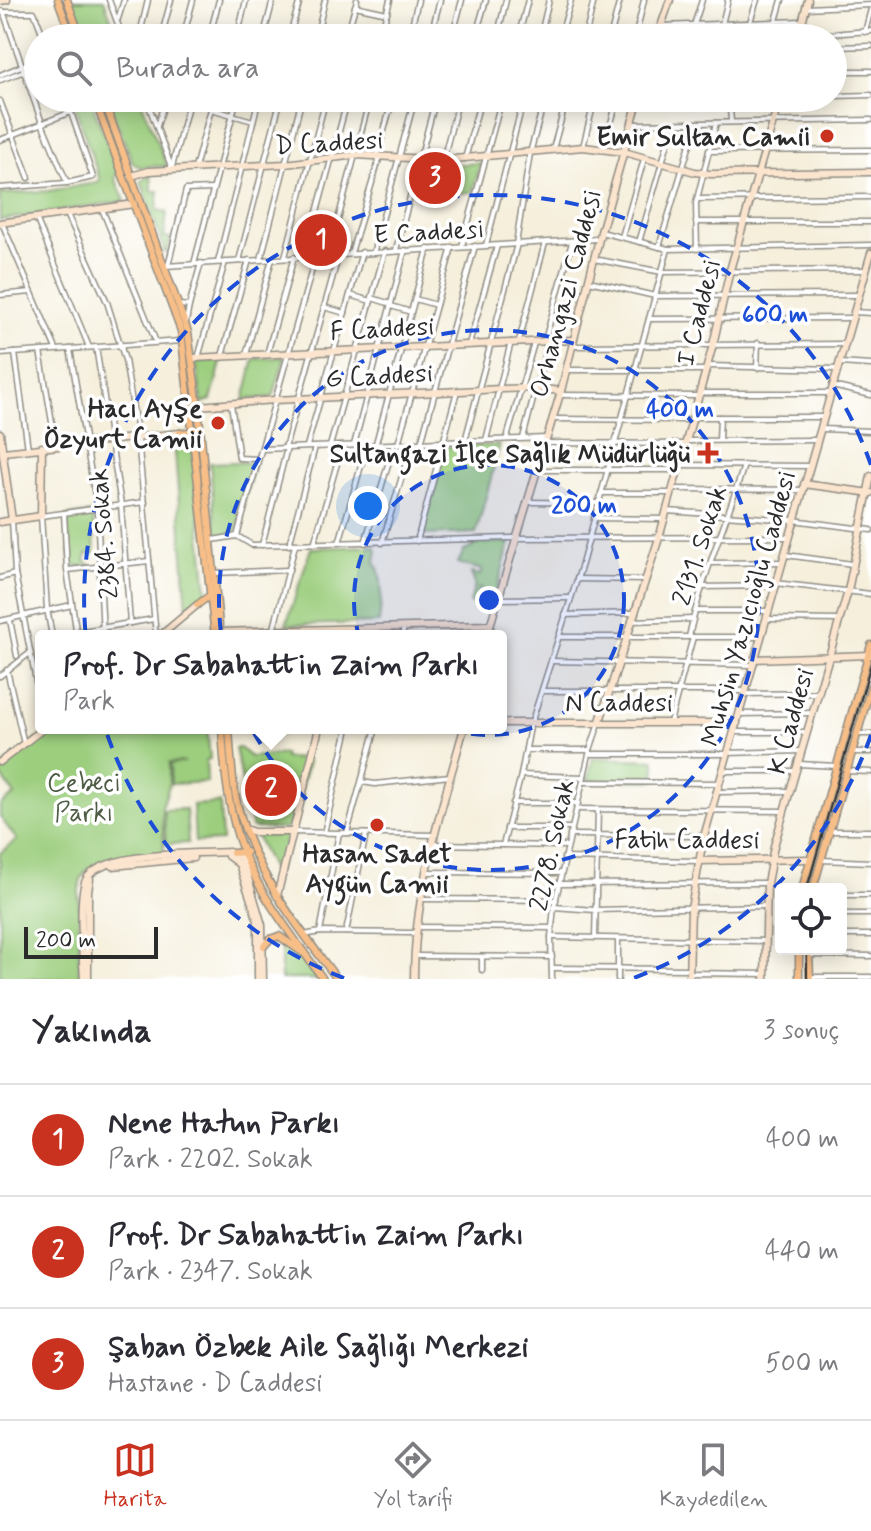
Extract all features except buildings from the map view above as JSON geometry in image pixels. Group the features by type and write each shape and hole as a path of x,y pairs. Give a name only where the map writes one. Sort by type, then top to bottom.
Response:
{"main road":[{"path":"61,1 68,24"},
{"path":"61,1 73,24"},
{"path":"100,112 166,266 186,322 198,406 195,444 218,630"},
{"path":"107,112 134,204 192,358 190,400 212,540 215,573 213,614"},
{"path":"190,400 198,406"},
{"path":"180,433 197,431"},
{"path":"180,433 195,444"},
{"path":"197,605 214,592"},
{"path":"197,605 209,608 218,630"},
{"path":"803,883 871,645"},
{"path":"815,883 857,734 867,713 870,692"},
{"path":"223,734 228,798 243,852 265,894 323,979"},
{"path":"230,734 235,791 256,858 277,896 337,979"},
{"path":"231,853 239,840"},
{"path":"231,853 243,852 256,858"},
{"path":"261,946 273,936 279,936 309,958"},
{"path":"799,955 799,979"},
{"path":"809,955 810,978"}],"street":[{"path":"0,1 7,0"},
{"path":"109,0 118,24"},
{"path":"117,21 124,0"},
{"path":"142,24 148,0"},
{"path":"165,24 171,0"},
{"path":"187,24 193,0"},
{"path":"213,24 219,0"},
{"path":"240,24 246,0"},
{"path":"267,24 273,0"},
{"path":"293,24 300,0"},
{"path":"319,24 325,0"},
{"path":"384,24 390,0"},
{"path":"412,24 418,0"},
{"path":"434,24 440,0"},
{"path":"456,24 462,0"},
{"path":"479,24 486,0"},
{"path":"500,24 506,0"},
{"path":"522,24 528,0"},
{"path":"543,24 549,0"},
{"path":"564,24 571,0"},
{"path":"588,24 594,0"},
{"path":"614,24 620,0"},
{"path":"638,24 644,0"},
{"path":"663,24 670,0"},
{"path":"694,24 702,0"},
{"path":"728,0 722,24 802,21"},
{"path":"750,22 757,0"},
{"path":"776,21 782,0"},
{"path":"350,24 356,3 387,13"},
{"path":"801,24 807,4 871,7 868,32 847,34"},
{"path":"24,74 2,12 34,12 39,24"},
{"path":"847,47 871,46"},
{"path":"0,77 22,68"},
{"path":"847,71 871,71"},
{"path":"847,96 871,95"},
{"path":"0,101 29,178"},
{"path":"38,112 67,183"},
{"path":"0,140 71,112 94,173 92,178 67,183 0,188"},
{"path":"151,112 172,169"},
{"path":"157,128 162,112"},
{"path":"172,169 186,112"},
{"path":"195,168 210,112"},
{"path":"222,112 253,121"},
{"path":"194,264 234,112"},
{"path":"218,262 255,112"},
{"path":"239,261 277,112"},
{"path":"261,259 298,112"},
{"path":"285,257 322,112"},
{"path":"305,256 344,112"},
{"path":"329,254 367,112"},
{"path":"351,253 390,112"},
{"path":"373,251 411,112"},
{"path":"396,250 432,112"},
{"path":"443,160 455,112"},
{"path":"465,159 477,112"},
{"path":"462,247 498,112"},
{"path":"486,245 520,112"},
{"path":"465,441 516,244 530,153 541,112"},
{"path":"552,151 563,112"},
{"path":"583,147 592,112"},
{"path":"604,148 614,112"},
{"name":"Orhangazi Caddesi","path":"489,630 553,419 636,112"},
{"path":"729,112 731,121"},
{"name":"I Caddesi","path":"600,721 659,538 683,443 713,345 730,270 776,112"},
{"path":"633,124 871,120"},
{"path":"697,249 697,199 716,123"},
{"path":"639,242 673,124"},
{"path":"659,247 696,124"},
{"name":"D Caddesi","path":"128,177 149,171 285,164 356,155 443,160 583,147 624,152 703,173 871,172"},
{"path":"709,151 871,150"},
{"path":"622,237 644,159"},
{"path":"166,266 186,190 212,189"},
{"path":"697,199 871,197"},
{"path":"56,349 1,223 134,204"},
{"path":"102,209 156,342"},
{"path":"67,214 107,302 122,345 138,438 157,630"},
{"path":"36,218 89,347"},
{"path":"696,222 871,222"},
{"name":"E Caddesi","path":"166,266 373,251 545,243 600,236 622,237 668,249 871,245"},
{"path":"522,439 572,240"},
{"path":"486,440 545,243"},
{"path":"469,344 497,245"},
{"path":"421,443 475,246"},
{"path":"365,543 412,393 452,247"},
{"path":"376,444 428,249"},
{"path":"503,845 531,721 589,538 668,249"},
{"path":"354,445 405,250"},
{"path":"330,446 385,251"},
{"path":"307,447 362,252"},
{"name":"Muhsin Yazıcıoğlu Caddesi","path":"689,973 691,909 704,836 871,253"},
{"path":"262,545 339,254"},
{"path":"237,536 316,255"},
{"path":"267,354 294,257"},
{"path":"246,355 272,259"},
{"path":"594,259 662,272 730,270 867,274"},
{"path":"222,356 249,260"},
{"path":"192,358 225,262"},
{"path":"186,322 201,263"},
{"path":"589,281 655,296 859,295"},
{"path":"0,295 31,292"},
{"path":"350,295 411,312"},
{"path":"415,299 436,305"},
{"path":"179,305 189,306"},
{"path":"324,307 345,313"},
{"path":"649,319 871,313"},
{"path":"0,354 183,340"},
{"path":"507,439 535,340"},
{"name":"F Caddesi","path":"192,358 535,340 572,343"},
{"path":"572,343 641,346 845,344"},
{"path":"757,368 758,343"},
{"name":"2384. Sokak","path":"96,347 121,505 130,623"},
{"path":"70,349 97,508 102,630"},
{"path":"40,351 56,446"},
{"path":"15,353 28,449"},
{"path":"566,370 871,365"},
{"name":"G Caddesi","path":"198,406 521,388 560,393"},
{"path":"560,393 628,395 831,390 871,395"},
{"path":"417,541 457,391"},
{"path":"231,404 239,458 258,459"},
{"path":"719,440 720,417"},
{"path":"553,419 823,417"},
{"path":"820,429 871,431"},
{"path":"0,433 3,470 10,495 15,574 35,677"},
{"path":"2,448 28,449 180,433"},
{"path":"262,449 507,439 614,443 817,440"},
{"path":"382,543 412,443"},
{"path":"339,543 367,445"},
{"path":"314,544 342,446"},
{"path":"42,447 41,516 51,630"},
{"path":"289,545 315,447"},
{"name":"2131. Sokak","path":"670,722 702,587 722,537 744,465"},
{"path":"538,470 809,466"},
{"name":"K Caddesi","path":"765,976 767,883 772,858 841,620 870,493 871,476"},
{"path":"601,493 803,487 870,493"},
{"path":"0,497 10,495"},
{"path":"0,522 145,502"},
{"path":"529,502 598,503"},
{"path":"665,511 794,520 871,530"},
{"path":"64,513 67,570 76,630"},
{"path":"594,518 663,519"},
{"path":"212,540 237,536 252,545 289,545 517,538 789,537"},
{"path":"274,630 296,544"},
{"path":"712,563 782,558 855,565"},
{"path":"67,570 149,561"},
{"path":"215,573 289,570"},
{"path":"0,578 15,574"},
{"path":"577,579 645,580"},
{"path":"702,587 775,585 871,594"},
{"path":"498,599 570,598"},
{"path":"0,621 72,605"},
{"path":"166,630 197,605"},
{"path":"696,611 841,620"},
{"path":"565,615 633,613"},
{"path":"9,619 17,656"},
{"path":"91,630 154,619"},
{"path":"631,621 693,619"},
{"path":"385,630 490,625"},
{"path":"559,637 761,637"},
{"path":"0,676 30,652"},
{"path":"551,661 685,664 869,658"},
{"path":"7,670 24,744"},
{"path":"543,691 819,693"},
{"path":"739,714 814,713"},
{"name":"2278. Sokak","path":"552,979 554,907 571,828 600,721"},
{"name":"N Caddesi","path":"507,723 737,723"},
{"path":"734,732 808,732"},
{"path":"0,762 36,734"},
{"path":"277,896 317,734"},
{"path":"324,833 347,734"},
{"path":"347,833 374,734"},
{"path":"414,979 416,930 425,872 462,734"},
{"path":"857,734 871,734"},
{"path":"526,750 727,754 802,751"},
{"path":"852,752 871,752"},
{"path":"722,771 836,766"},
{"path":"846,771 871,772"},
{"path":"521,775 583,780 719,783"},
{"path":"362,782 375,784 450,776"},
{"path":"716,792 791,791"},
{"path":"513,803 598,809 784,811"},
{"path":"595,938 598,809"},
{"path":"507,828 571,828"},
{"path":"245,829 254,832 434,835"},
{"path":"829,831 871,831"},
{"path":"320,932 339,833"},
{"path":"346,932 366,834"},
{"path":"570,835 704,836"},
{"path":"431,844 567,846"},
{"path":"86,979 83,887 93,871 122,860 231,853 243,861 262,925 260,979"},
{"path":"86,979 88,886 95,873 109,867 226,856 234,858 239,864 256,914 261,946"},
{"name":"Fatih Caddesi","path":"564,858 699,861 809,859"},
{"path":"821,860 871,862"},
{"path":"425,872 561,873"},
{"path":"559,884 767,883"},
{"path":"847,895 871,895"},
{"path":"420,899 556,900"},
{"path":"554,907 595,910 766,906"},
{"path":"847,914 871,914"},
{"path":"304,935 320,932 552,928"},
{"path":"847,935 871,935"},
{"path":"551,937 766,941"},
{"path":"618,939 618,979"},
{"path":"847,954 871,956"},
{"path":"414,956 552,957"},
{"path":"482,957 482,970"},
{"path":"552,968 618,968 765,976"},
{"path":"810,978 871,977"}],"green space":[{"path":"71,0 104,0 113,24 80,24"},
{"path":"77,112 95,112 118,172 115,178 125,201 0,220 0,194 48,191 100,180"},
{"path":"113,112 146,112 167,166 140,167 133,163"},
{"path":"481,163 472,192 441,194 440,165"},
{"path":"151,175 152,191 159,191 157,210 167,212 164,237 171,238 165,253 141,181"},
{"path":"285,357 273,397 244,400 254,359"},
{"path":"222,359 211,400 202,403 196,362"},
{"path":"181,438 192,446 207,591 187,608 174,439"},
{"path":"500,445 476,533 422,535 445,447"},
{"path":"210,463 255,463 235,533 216,535"},
{"path":"93,513 95,554 87,554 85,561 92,566 71,566 67,516"},
{"path":"510,542 494,599 485,596 486,591 479,588 476,605 470,603 475,584 471,573 480,575 482,570 458,563 464,551 473,547 473,543"},
{"path":"375,546 381,584 379,623 286,625 311,548"},
{"name":"Cebeci Parkı","path":"44,734 208,734 210,759 206,760 207,782 171,784 170,764 185,762 169,763 169,786 162,807 164,854 109,860 86,871 81,879 79,979 0,979 0,853 17,840 0,817 0,805 15,795 0,774 0,769"},
{"path":"235,748 240,748 250,757 284,754 284,758 305,759 308,762 292,823 285,829 252,828"},
{"path":"593,758 655,760 655,781 588,780"},
{"path":"220,803 222,841 195,842 193,805"},
{"path":"186,809 188,843 166,844 164,810"},
{"path":"287,835 278,869 273,872 256,836"},
{"path":"278,938 296,950 320,979 281,979 281,949 278,944 270,945"}],"tram line":[{"path":"809,883 871,664"},
{"path":"807,955 807,979"}],"place":[{"name":"Emir Sultan Camii","path":"827,136"},
{"name":"Şaban Özbek Aile Sağlığı Merkezi","path":"435,178"},
{"name":"Nene Hatun Parkı","path":"321,240"},
{"name":"Hacı Ayşe Özyurt Camii","path":"218,423"},
{"name":"Sultangazi İlçe Sağlık Müdürlüğü","path":"708,453"},
{"name":"Prof. Dr Sabahattin Zaim Parkı","path":"271,790"},
{"name":"Hasan Sadet Aygün Camii","path":"377,825"}]}
